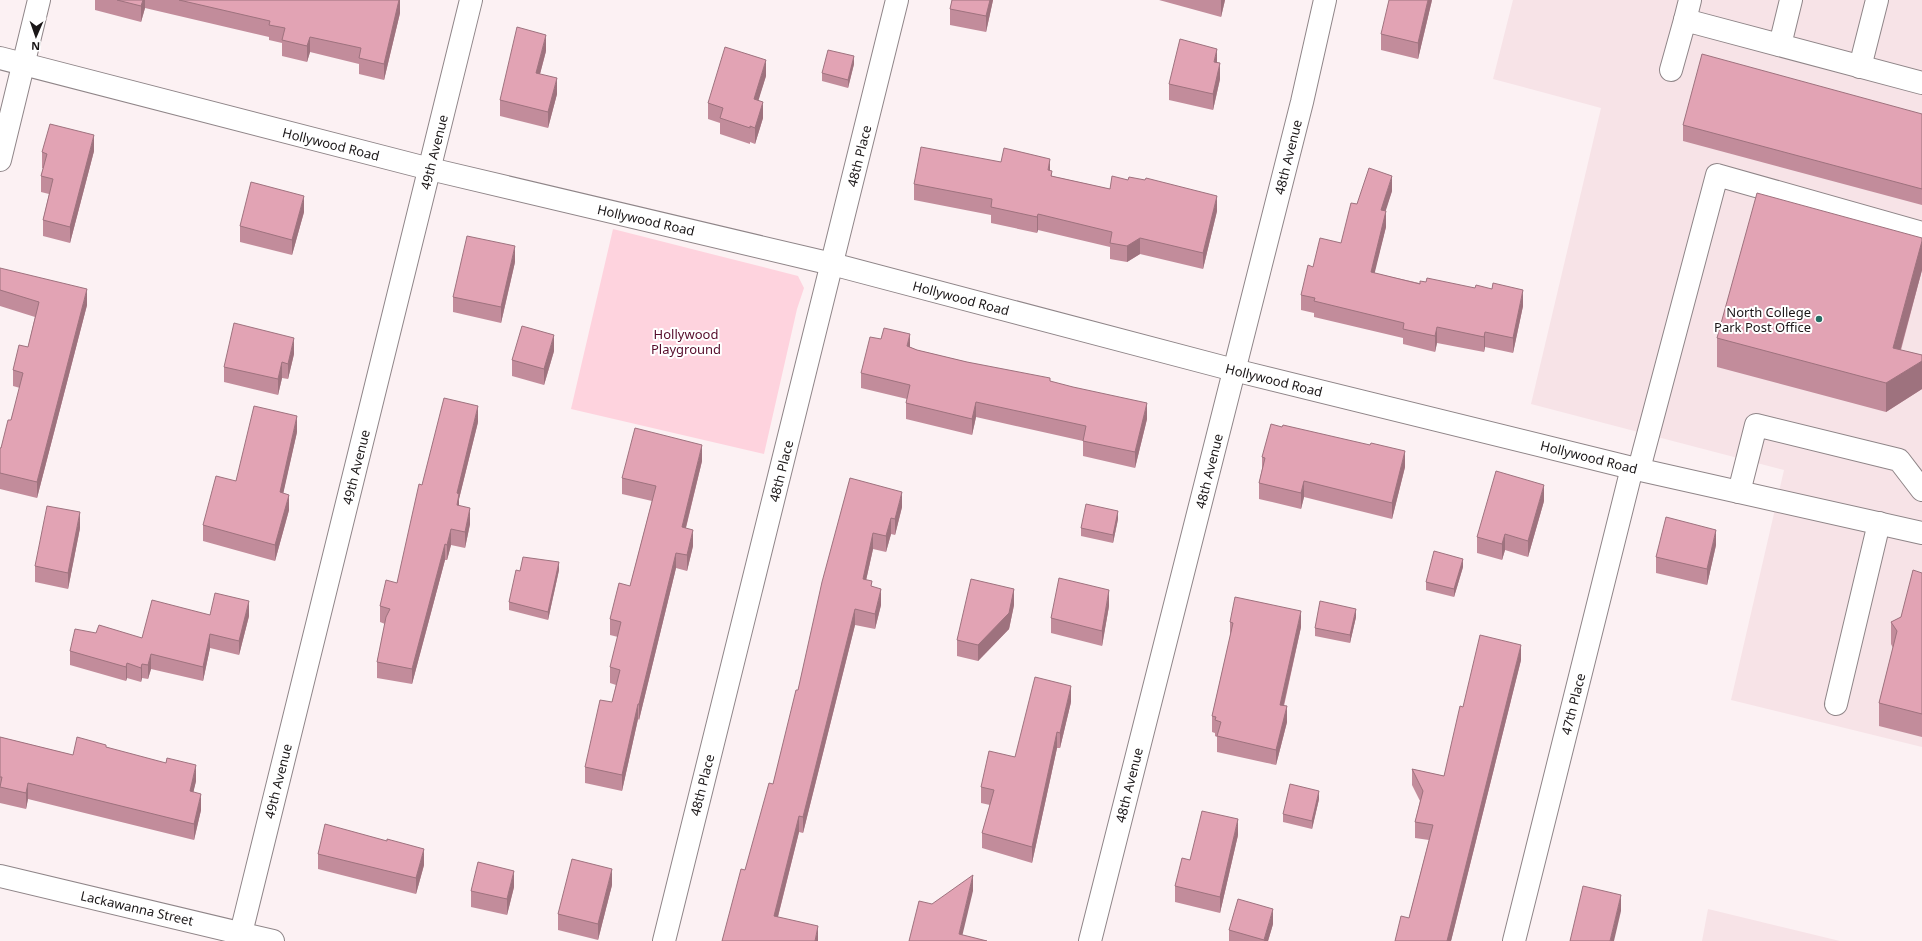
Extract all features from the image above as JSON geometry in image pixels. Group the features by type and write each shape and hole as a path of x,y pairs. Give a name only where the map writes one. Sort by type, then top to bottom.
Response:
{"street":[{"path":"0,160 39,0"},
{"name":"49th Avenue","path":"240,933 471,0"},
{"name":"48th Place","path":"664,941 897,0"},
{"name":"48th Avenue","path":"1090,941 1302,102 1325,0"},
{"path":"1780,45 1791,0"},
{"path":"1860,67 1877,0"},
{"path":"1672,70 1687,10 1780,45 1922,83"},
{"name":"Hollywood Road","path":"0,58 430,169 832,264 1234,370 1636,468 1922,533"},
{"name":"47th Place","path":"1514,941 1636,468 1718,175 1922,233"},
{"path":"1739,492 1756,425 1899,460 1922,490"},
{"path":"1836,704 1880,524"},
{"name":"Lackawanna Street","path":"0,876 273,941"}],"shaded area":[{"path":"1513,0 1922,0 1922,747 1731,700 1784,470 1531,404 1601,108 1493,79"},
{"path":"1708,909 1840,941 1702,941"}],"green space":[{"name":"Hollywood Playground","path":"613,229 798,276 804,288 797,309 764,454 571,409"}],"building":[{"path":"117,0 143,0 141,6"},
{"path":"179,0 399,0 384,64 359,58 361,48 310,37 307,46 282,40 285,28 269,25 270,21"},
{"path":"952,0 990,0 986,16 950,9"},
{"path":"1389,0 1428,0 1418,43 1381,34"},
{"path":"517,27 546,35 536,73 557,78 548,112 500,100"},
{"path":"1180,39 1217,49 1214,62 1220,63 1213,94 1169,84"},
{"path":"725,47 766,60 754,99 763,102 755,128 750,126 750,128 720,118 723,108 708,103"},
{"path":"828,50 854,56 848,80 822,73"},
{"path":"1702,54 1922,114 1922,189 1683,125"},
{"path":"50,124 94,135 70,227 43,220 53,179 41,176 47,154 42,152"},
{"path":"921,147 1001,162 1004,148 1050,159 1048,170 1052,171 1051,176 1110,189 1112,176 1128,180 1129,177 1145,180 1146,178 1217,196 1203,253 1140,238 1127,246 1110,243 1112,232 1038,214 1037,217 991,207 992,199 914,184"},
{"path":"1369,168 1392,176 1381,210 1386,211 1371,272 1420,284 1420,281 1426,282 1427,278 1475,288 1476,285 1492,289 1493,283 1523,290 1513,338 1485,332 1484,337 1437,327 1435,336 1403,329 1404,323 1314,301 1315,298 1301,295 1308,265 1313,267 1320,238 1341,243 1351,203 1357,204"},
{"path":"251,182 304,196 292,240 240,226"},
{"name":"North College Park Post Office","path":"1757,193 1922,238 1893,348 1922,355 1922,361 1886,383 1717,338"},
{"path":"467,236 515,246 501,307 453,297"},
{"path":"0,268 87,289 37,482 0,473 0,448 8,420 11,420 23,373 13,370 19,345 28,347 39,302 0,290"},
{"path":"234,323 294,338 288,364 282,362 278,379 224,367"},
{"path":"522,326 554,335 544,369 512,360"},
{"path":"884,328 910,334 907,346 917,350 967,362 1050,378 1050,381 1073,387 1147,403 1135,452 1083,441 1086,426 976,402 972,419 906,403 910,385 861,373 870,337 881,339"},
{"path":"444,398 478,406 457,493 459,494 457,505 470,508 465,532 451,529 447,545 445,544 412,669 377,662 386,617 390,609 380,606 386,580 397,583 419,484 422,485"},
{"path":"254,406 297,416 280,492 289,495 275,545 203,525 216,476 236,481"},
{"path":"1271,424 1282,427 1283,425 1370,445 1371,443 1405,451 1392,503 1304,481 1301,493 1259,483 1265,458 1262,457"},
{"path":"635,428 702,445 682,527 693,530 687,555 676,553 638,704 622,775 585,767 600,700 612,702 620,670 610,667 621,622 610,619 619,583 630,586 656,486 622,478"},
{"path":"1496,471 1544,485 1528,541 1505,534 1502,544 1477,537"},
{"path":"850,478 902,492 895,519 891,518 886,536 873,533 863,579 872,581 871,586 881,589 875,614 855,609 803,817 799,816 774,916 818,926 815,941 722,941 741,869 745,870 769,783 773,784 796,690 798,690 822,582"},
{"path":"1086,504 1118,511 1113,535 1081,528"},
{"path":"47,506 80,512 68,573 35,566"},
{"path":"1666,517 1716,530 1707,569 1656,557"},
{"path":"1434,551 1463,559 1454,589 1426,582"},
{"path":"523,557 559,562 548,612 509,602 516,570 520,571"},
{"path":"1913,570 1922,573 1922,714 1879,703 1897,631 1891,622 1901,617"},
{"path":"1059,578 1109,590 1102,631 1051,618"},
{"path":"971,579 1014,589 1009,613 978,645 957,640"},
{"path":"215,593 249,601 239,641 210,634 203,667 151,654 148,665 142,664 141,668 127,663 126,667 70,651 75,629 96,633 99,625 142,638 152,600 210,615"},
{"path":"1235,597 1301,611 1280,705 1287,706 1276,750 1217,736 1221,722 1215,720 1216,717 1212,716 1233,623 1230,622"},
{"path":"1320,601 1356,609 1350,635 1315,628"},
{"path":"1480,635 1521,645 1447,941 1395,941 1401,916 1409,918 1433,825 1415,822 1423,791 1412,769 1444,776 1460,706 1463,707"},
{"path":"1035,677 1071,686 1060,733 1057,732 1032,847 982,833 994,790 981,787 989,751 1015,757"},
{"path":"0,737 73,755 77,737 106,745 106,747 166,763 167,758 196,765 190,791 201,794 194,824 28,783 26,793 0,787 2,777 0,777"},
{"path":"1290,784 1319,791 1312,821 1283,814"},
{"path":"1202,811 1238,819 1220,897 1175,886 1182,858 1190,860"},
{"path":"325,824 387,841 387,839 424,849 416,878 318,854"},
{"path":"572,859 612,869 598,924 558,914"},
{"path":"478,862 514,871 507,899 471,891"},
{"path":"973,875 959,934 987,941 909,941 919,901 932,904"},
{"path":"1583,886 1621,895 1610,941 1570,941"},
{"path":"1238,899 1273,909 1264,940 1229,930"}],"place":[{"name":"North College Park Post Office","path":"1819,319"}]}
